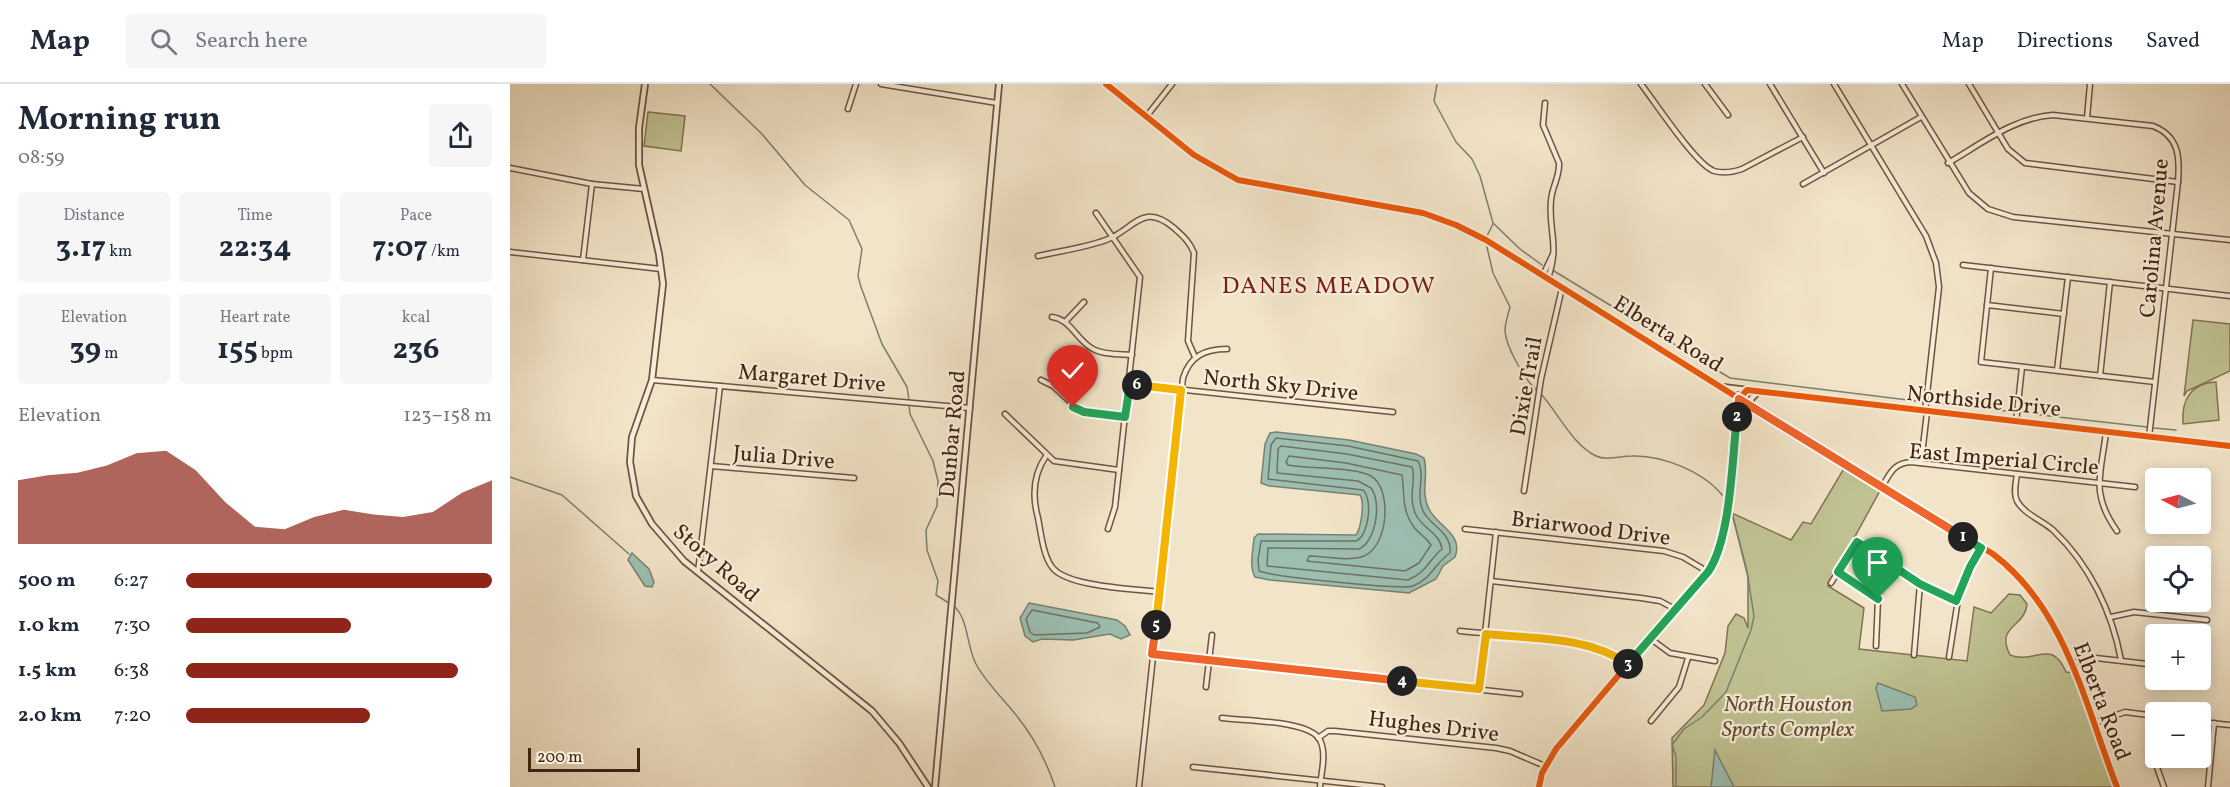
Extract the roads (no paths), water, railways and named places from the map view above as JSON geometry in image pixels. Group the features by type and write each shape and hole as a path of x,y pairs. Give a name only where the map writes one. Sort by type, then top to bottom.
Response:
{"street":[{"name":"Story Road","path":"645,84 638,140 644,189 662,269 662,305 652,380 632,437 631,480 636,496 651,524 673,550 872,711 899,742 928,787"},
{"path":"848,109 856,84"},
{"path":"881,84 998,103"},
{"name":"Dunbar Road","path":"935,787 999,84"},
{"name":"Elberta Road","path":"1106,84 1194,155 1238,180 1423,213 1471,232 2012,568 2040,600 2070,663 2117,787"},
{"path":"1146,117 1172,84"},
{"path":"1641,84 1699,160 1713,171 1732,172 1742,169 1803,137"},
{"path":"1705,84 1728,115"},
{"path":"1770,84 1824,173"},
{"path":"1834,84 1926,236 1936,263 1939,286 1921,463"},
{"path":"1902,84 1948,163 1969,193 1988,209 2000,214 2172,234 2230,240 2230,235"},
{"path":"1970,84 2015,158 2034,166 2178,182"},
{"path":"2087,118 2090,84"},
{"path":"1545,103 1543,125 1559,163 1550,203 1555,242 1554,260 1545,276"},
{"name":"Carolina Avenue","path":"1948,163 1999,134 2039,116 2087,118 2153,126 2163,130 2172,139 2178,151 2178,182 2149,437"},
{"path":"1803,184 1922,117"},
{"path":"510,168 592,184 644,189"},
{"path":"583,260 592,184"},
{"path":"1096,213 1140,277 1115,507 1108,529"},
{"path":"1038,256 1113,237 1137,220 1154,216 1168,223 1188,240 1196,261 1188,341 1195,357"},
{"path":"510,252 662,269"},
{"path":"1963,265 2230,296"},
{"path":"1991,268 1981,362 2155,382"},
{"path":"2057,370 2068,277"},
{"path":"2100,376 2110,282"},
{"name":"Dixie Trail","path":"1524,490 1541,379 1562,288"},
{"path":"1066,321 1084,302"},
{"path":"1987,305 2064,314"},
{"path":"1052,317 1066,321 1091,348 1132,355"},
{"path":"1139,787 1181,390 1185,372 1195,357 1214,349 1227,350"},
{"path":"2016,422 2022,367"},
{"name":"Margaret Drive","path":"652,380 970,408"},
{"path":"1041,380 1053,386 1079,410 1125,417"},
{"name":"North Sky Drive","path":"1130,384 1393,411"},
{"path":"698,572 720,386"},
{"path":"1721,387 1747,390"},
{"path":"1539,787 1545,766 1556,749 1708,572 1717,556 1723,536 1739,399 1747,390"},
{"name":"Northside Drive","path":"1747,390 2230,446"},
{"path":"1751,407 1751,399 1758,392"},
{"path":"1005,414 1046,456 1060,463 1119,470"},
{"path":"2106,432 2100,483 2101,506 2117,531"},
{"path":"1046,456 1037,472 1034,497 1051,566 1064,576 1080,581 1159,592"},
{"name":"East Imperial Circle","path":"1882,487 1893,468 1901,462 2135,487"},
{"name":"Julia Drive","path":"711,466 854,478"},
{"path":"2017,474 2017,500 2022,508 2057,534 2091,579 2111,617 2121,660"},
{"name":"Briarwood Drive","path":"1465,529 1664,551 1683,556 1708,572"},
{"path":"1479,689 1496,532"},
{"path":"1832,583 1857,542 1920,584 1956,601"},
{"path":"1949,657 1956,601 1970,567 1981,548"},
{"path":"1838,572 1878,599 1876,646"},
{"path":"1491,581 1641,598 1660,601 1675,609"},
{"path":"1914,655 1920,584"},
{"path":"2111,617 2134,612 2207,620"},
{"path":"1460,631 1585,644 1608,652 1629,664"},
{"path":"1206,687 1212,635"},
{"path":"1652,639 1670,653 1715,661"},
{"path":"1152,654 1520,694"},
{"path":"1651,722 1679,687 1688,658"},
{"path":"2070,663 2084,659 2145,663"},
{"path":"2094,723 2125,712 2145,715"},
{"path":"1222,718 1300,727 1318,738 1323,754 1320,787"},
{"path":"2211,723 2230,725"},
{"path":"2208,787 2214,723"},
{"name":"Hughes Drive","path":"1318,738 1328,731 1335,731 1496,748 1510,751 1545,766"},
{"path":"1193,766 1382,787"},
{"path":"2157,768 2164,787"}],"water":[{"path":"1270,433 1349,440 1416,454 1424,458 1426,503 1433,515 1453,536 1457,549 1455,557 1443,566 1436,579 1409,593 1255,577 1252,558 1254,538 1258,534 1356,535 1362,515 1360,495 1269,486 1261,483 1265,444"},
{"path":"632,553 649,569 654,582 652,587 645,586 628,560"},
{"path":"1029,603 1117,620 1125,626 1130,635 1121,639 1110,634 1073,640 1042,639 1033,642 1025,636 1020,618"},
{"path":"1878,683 1915,697 1917,705 1911,709 1882,711 1876,688"},
{"path":"1715,750 1734,787 1711,787"}],"waterway":[{"path":"710,84 762,134 805,185 849,220 862,249 858,276 861,287 882,344 907,387 909,400"},
{"path":"1437,84 1434,101 1456,142 1472,159 1480,176 1493,223 1520,249 1542,265"},
{"path":"1487,236 1493,224"},
{"path":"1486,243 1493,273 1510,307 1506,322 1506,338 1521,370 1536,390"},
{"path":"1554,271 1730,378 1924,402"},
{"path":"1541,394 1587,451 1596,456 1609,458 1628,456 1657,458 1705,479 1723,496"},
{"path":"1931,402 2014,412"},
{"path":"909,405 910,414 933,461 938,481 937,506 926,530 927,550 938,581 936,595 949,603"},
{"path":"2022,413 2147,427"},
{"path":"2154,428 2176,430"},
{"path":"510,477 562,495 629,554"},
{"path":"1676,787 1676,756 1672,745 1684,729 1702,717 1726,692 1751,630 1754,616 1747,571 1732,513"},
{"path":"953,605 962,617 976,664 1034,740 1055,787"}],"district":[{"name":"DANES MEADOW","path":"1329,285"}],"park label":[{"name":"North Houston Sports Complex","path":"1788,716"}]}
